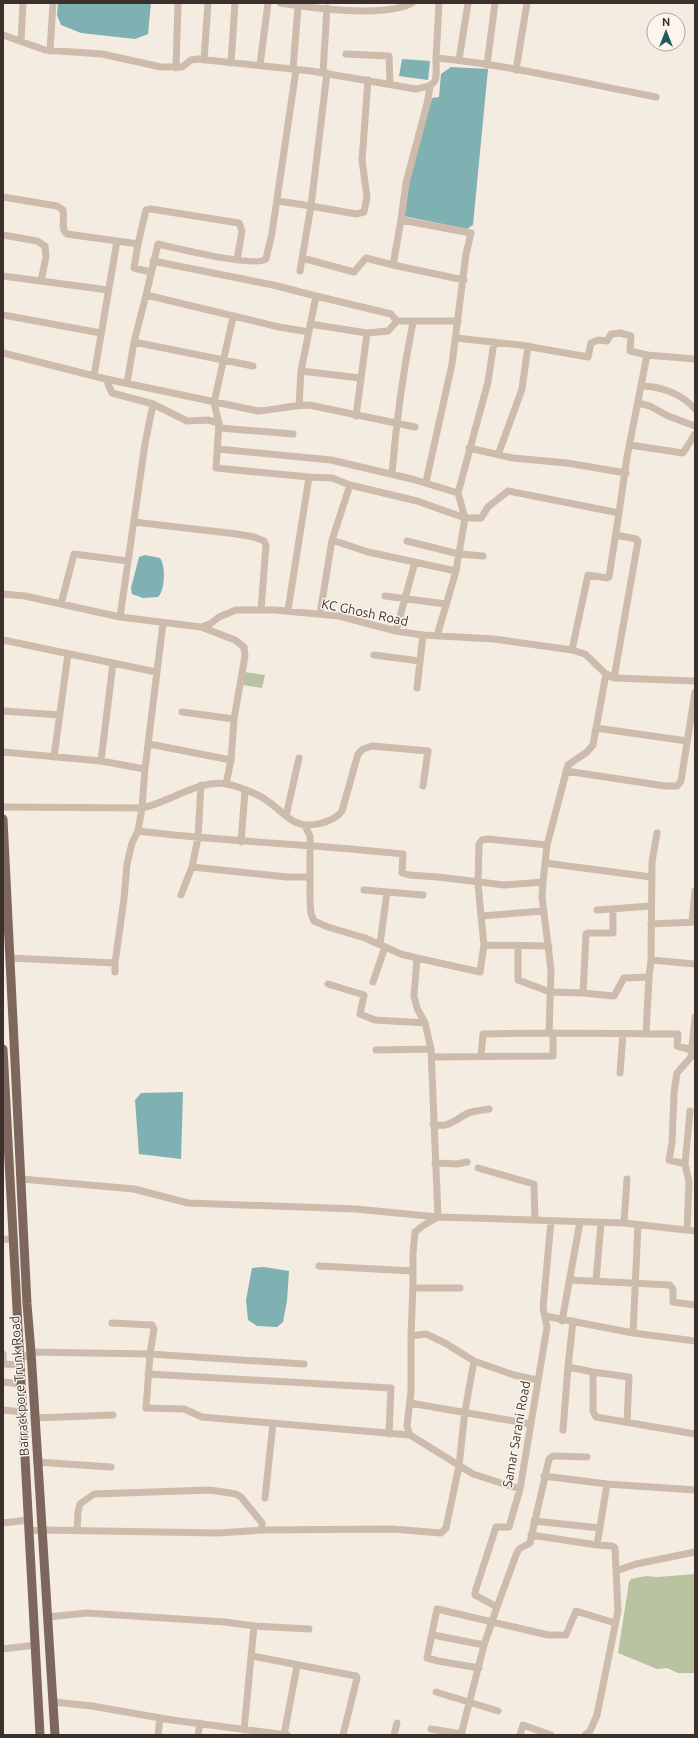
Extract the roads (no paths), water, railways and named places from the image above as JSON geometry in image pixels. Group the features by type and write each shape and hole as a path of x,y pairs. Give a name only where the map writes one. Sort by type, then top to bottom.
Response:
{"main road":[{"name":"Barrackpore Trunk Road","path":"3,819 27,1304 55,1735"},
{"name":"Barrackpore Trunk Road","path":"3,1050 5,1133 14,1240 40,1735"}],"street":[{"path":"21,41 23,3"},
{"path":"50,51 53,3"},
{"path":"176,68 178,3"},
{"path":"204,60 208,3"},
{"path":"231,63 236,3"},
{"path":"260,65 268,3"},
{"path":"280,3 298,6 367,11 392,10 412,3"},
{"path":"393,265 406,183 427,104 430,86 436,78 439,3"},
{"path":"459,60 468,3"},
{"path":"487,65 495,3"},
{"path":"516,70 527,3"},
{"path":"127,383 134,342 158,244 237,260 260,262 266,260 269,252 278,201 294,69 298,6"},
{"path":"300,271 311,206 325,73 327,8"},
{"path":"3,35 50,51 102,54 161,67 176,68 182,67 191,60 204,60 325,73 390,83 416,89 430,86"},
{"path":"346,54 389,56 390,83"},
{"path":"436,58 459,60 516,70 656,97"},
{"path":"278,201 356,214 364,212 367,198 362,160 368,80"},
{"path":"3,197 57,206 63,210 63,227 64,232 67,234 138,244"},
{"path":"151,272 134,268 143,216 148,209 239,223 242,231 237,260"},
{"path":"401,220 471,233 466,254 464,280 452,364 426,482"},
{"path":"3,235 37,241 45,246 46,257 41,281"},
{"path":"94,376 117,241"},
{"path":"302,258 354,272 366,258 464,280"},
{"path":"153,261 273,285 391,314 397,321 458,321"},
{"path":"3,276 108,290"},
{"path":"146,295 233,317 309,332"},
{"path":"299,405 301,371 316,296"},
{"path":"3,315 101,333"},
{"path":"233,317 214,403 219,425 216,468 332,478 350,485 417,501 465,518 481,518 488,507 508,491 620,513"},
{"path":"310,324 367,333 388,331 397,321"},
{"path":"392,474 396,423 405,359 413,322"},
{"path":"356,416 367,333"},
{"path":"456,338 528,346 588,357 591,343 598,340 607,341 611,334 620,333 631,336 630,351 647,355 695,359"},
{"path":"134,342 253,366"},
{"path":"437,636 456,571 465,518 458,493 488,382 494,342"},
{"path":"498,455 522,389 528,346"},
{"path":"3,353 106,380 127,383 214,403 258,411 309,405 356,416 415,427"},
{"path":"572,650 588,575 608,578 620,513 630,445 647,355"},
{"path":"301,371 360,378"},
{"path":"106,380 112,393 153,404 188,421 208,420 219,425 293,434"},
{"path":"641,386 653,386 667,391 682,398 695,409"},
{"path":"638,403 650,406 668,416 695,426"},
{"path":"120,617 153,404"},
{"path":"630,445 683,453 695,434"},
{"path":"469,448 527,460 567,463 626,473"},
{"path":"218,449 331,460 426,482 458,493"},
{"path":"288,610 309,477"},
{"path":"320,614 332,540 350,485"},
{"path":"134,522 237,534 254,537 264,541 266,545 261,610"},
{"path":"614,678 638,541 636,539 616,535"},
{"path":"332,540 368,552 456,571"},
{"path":"407,541 459,554 483,556"},
{"path":"60,604 74,554 128,561"},
{"path":"396,631 415,562"},
{"path":"3,594 25,596 120,617 201,627 236,640 244,648 245,656 234,719 231,760 226,784"},
{"path":"385,596 446,604"},
{"name":"KC Ghosh Road","path":"201,627 210,624 219,617 236,610 288,610 339,616 396,631 423,635 494,639 572,650 585,654 606,674 614,678 695,681"},
{"path":"115,972 127,864 132,843 138,831 142,808 156,672 163,623"},
{"path":"417,688 423,635"},
{"path":"3,640 156,672"},
{"path":"54,758 68,654"},
{"path":"374,655 420,661"},
{"path":"101,761 113,663"},
{"path":"376,1050 481,1057 553,1056 550,992 551,970 542,897 547,845 568,765 587,752 593,745 606,674"},
{"path":"566,771 675,787 681,781 695,692"},
{"path":"3,711 60,715"},
{"path":"182,712 234,719"},
{"path":"596,728 687,740"},
{"path":"148,744 231,760"},
{"path":"3,807 142,808 174,797 201,785 226,784 265,799 291,820 306,826 330,820 340,814 344,808 358,754 367,747 375,746 428,751 423,786"},
{"path":"3,752 54,758 101,761 145,769"},
{"path":"286,816 299,758"},
{"path":"181,895 192,867 198,838 201,785"},
{"path":"241,842 245,791"},
{"path":"306,826 310,836 311,914 314,921 401,954 480,972 484,945 478,883 479,844 482,840 488,839 547,845"},
{"path":"138,831 241,842 338,847 403,854 402,873 504,885 543,882"},
{"path":"646,1034 651,960 651,877 657,833"},
{"path":"545,863 651,877"},
{"path":"192,867 310,878"},
{"path":"364,890 423,895"},
{"path":"651,924 693,922 695,891"},
{"path":"373,982 382,946 387,892"},
{"path":"598,910 650,906"},
{"path":"583,993 586,934 613,933 613,909"},
{"path":"481,916 544,911"},
{"path":"484,945 548,946"},
{"path":"518,946 517,980 550,992 614,996 624,978 649,977"},
{"path":"10,958 115,962"},
{"path":"417,958 414,996 417,1008 425,1023 432,1053 433,1124 438,1217"},
{"path":"651,960 695,964"},
{"path":"328,984 364,995 360,1014 375,1020 425,1023"},
{"path":"685,1164 669,1160 672,1143 674,1093 677,1073 691,1056 695,1018"},
{"path":"481,1057 483,1034 678,1034 677,1046 692,1050"},
{"path":"620,1073 623,1034"},
{"path":"3,1050 14,1049"},
{"path":"433,1124 439,1126 452,1124 468,1113 489,1109"},
{"path":"687,1230 689,1182 685,1164 690,1111"},
{"path":"435,1163 457,1164 467,1162"},
{"path":"478,1168 534,1184 535,1220"},
{"path":"21,1179 134,1189 188,1203 356,1209 438,1217 624,1223 695,1231"},
{"path":"624,1223 627,1179"},
{"path":"410,1435 407,1426 412,1391 412,1253 415,1232 438,1217"},
{"name":"Samar Sarani Road","path":"497,1607 475,1595 475,1592 496,1527 509,1527 520,1489 547,1327 543,1308 552,1221"},
{"path":"562,1321 580,1222"},
{"path":"596,1281 601,1222"},
{"path":"633,1333 638,1225"},
{"path":"3,1239 14,1240"},
{"path":"319,1266 413,1271"},
{"path":"570,1280 635,1282 670,1285 673,1289 673,1302 675,1304 695,1305"},
{"path":"413,1288 460,1288"},
{"path":"545,1316 562,1321 573,1321 633,1333 695,1341"},
{"path":"563,1430 573,1321"},
{"path":"112,1323 152,1325 154,1329 150,1354 146,1408 184,1409 202,1417 410,1435 472,1474 520,1489"},
{"path":"411,1336 426,1334 474,1360 514,1375 537,1380"},
{"path":"3,1354 3,1363 20,1362 31,1352 150,1354 304,1364"},
{"path":"29,1531 218,1533 262,1530 392,1529 441,1533 446,1528 459,1466 465,1411 474,1360"},
{"path":"568,1367 629,1378 628,1422"},
{"path":"593,1372 593,1411 596,1417 695,1434"},
{"path":"148,1374 391,1388 389,1434"},
{"path":"3,1382 21,1384"},
{"path":"410,1403 465,1411 531,1424"},
{"path":"3,1410 23,1412"},
{"path":"34,1418 113,1415"},
{"path":"266,1498 273,1423"},
{"path":"431,1729 462,1734 491,1622 516,1555 519,1549 530,1543 549,1459 553,1456 587,1457"},
{"path":"38,1462 111,1467"},
{"path":"544,1476 607,1484 695,1490"},
{"path":"598,1545 607,1484"},
{"path":"77,1531 80,1504 94,1494 210,1490 236,1494 241,1497 262,1523 262,1530"},
{"path":"3,1523 28,1520"},
{"path":"534,1521 600,1528"},
{"path":"531,1535 612,1546 615,1548 618,1611 597,1716 590,1731 586,1735"},
{"path":"616,1571 636,1564 695,1552"},
{"path":"479,1668 427,1658 437,1609 548,1635 566,1635 576,1611 615,1623"},
{"path":"48,1617 86,1613 309,1629"},
{"path":"244,1730 254,1626"},
{"path":"432,1635 484,1645"},
{"path":"3,1649 36,1645"},
{"path":"252,1656 297,1666 356,1676 357,1678 343,1735"},
{"path":"53,1702 92,1706 160,1718 285,1735 297,1666"},
{"path":"436,1692 498,1711"},
{"path":"158,1735 160,1718"},
{"path":"198,1735 199,1723"},
{"path":"394,1735 397,1723"},
{"path":"520,1735 523,1725 551,1735"}],"water":[{"path":"58,3 151,3 148,34 135,39 81,33 61,25 57,15"},
{"path":"402,59 430,61 428,80 399,76"},
{"path":"451,67 488,69 473,225 467,229 403,216 405,191 432,98 439,97 441,74"},
{"path":"145,555 160,558 162,562 164,578 162,589 158,597 143,598 132,594 131,588 139,557"},
{"path":"183,1092 181,1159 139,1154 135,1100 141,1093"},
{"path":"264,1267 289,1271 287,1301 283,1322 277,1327 257,1326 248,1320 246,1300 252,1268"}]}
